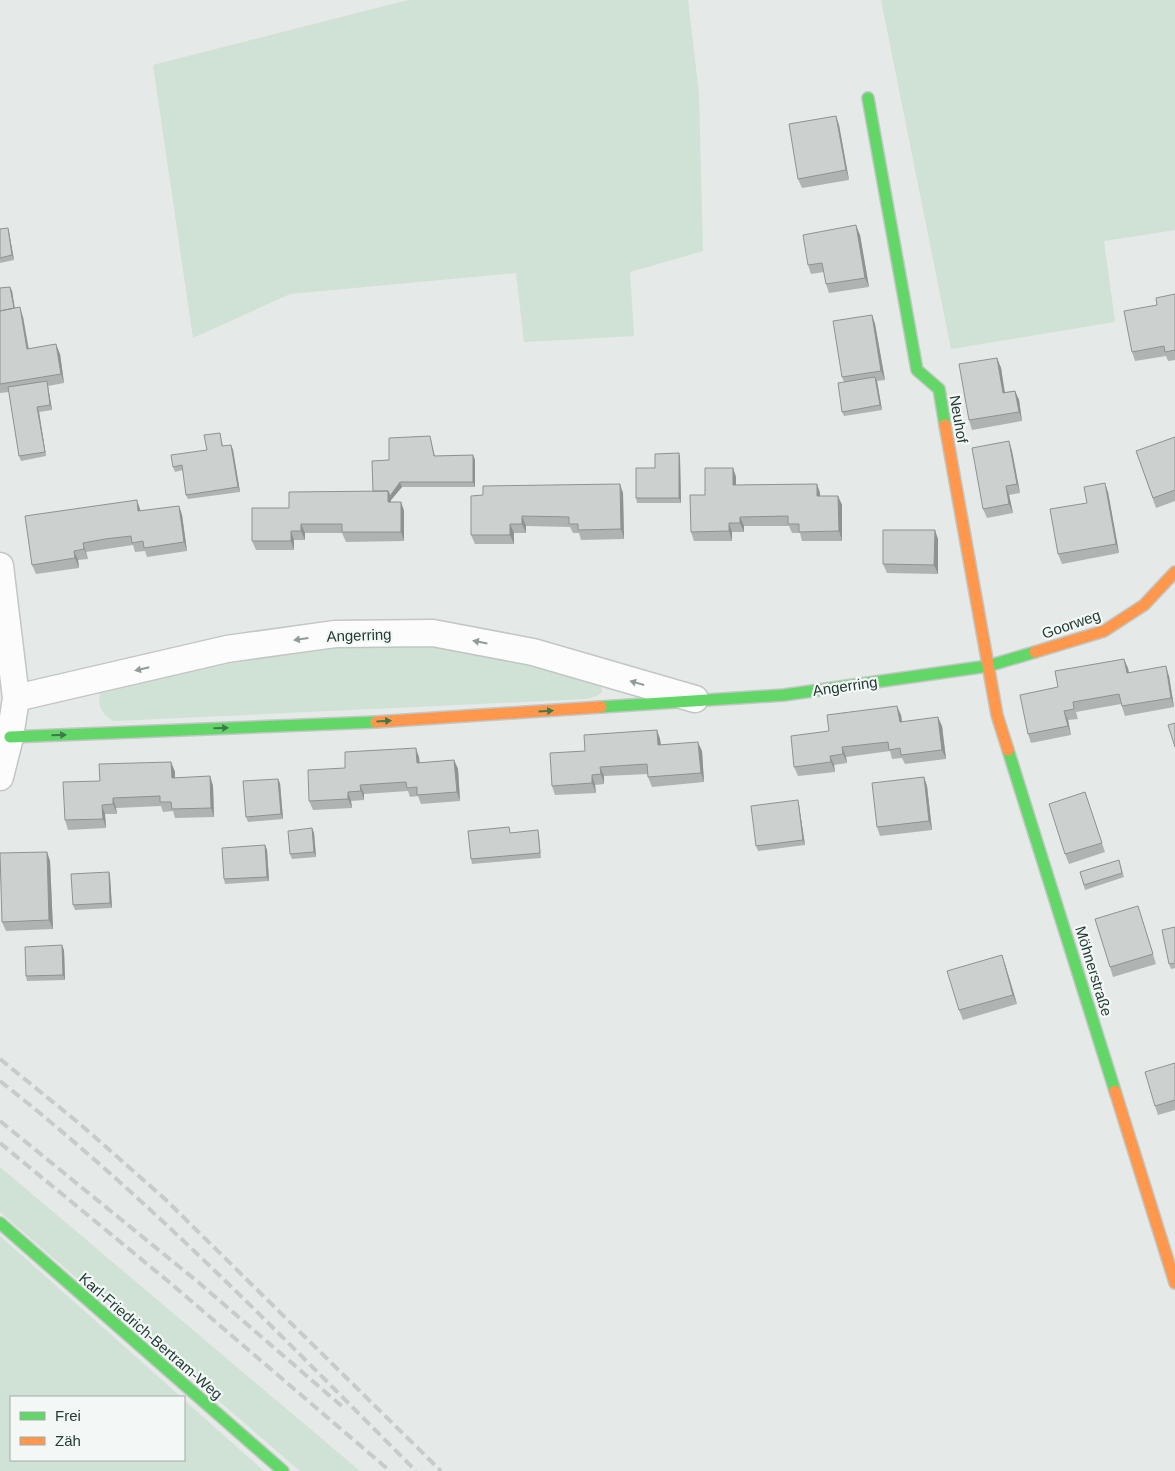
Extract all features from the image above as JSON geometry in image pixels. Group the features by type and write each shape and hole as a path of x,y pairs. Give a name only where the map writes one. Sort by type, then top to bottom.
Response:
{"street":[{"name":"Neuhof","path":"868,98 917,370 939,389 988,666"},
{"path":"0,566 16,698 10,737 0,777"},
{"name":"Goorweg","path":"988,666 1104,631 1144,605 1175,572"},
{"name":"Angerring","path":"16,698 227,649 335,634 433,633 533,652 701,700"},
{"name":"Angerring","path":"10,737 356,723 784,695 988,666"},
{"name":"Möhnerstraße","path":"988,666 997,715 1175,1283"},
{"name":"Karl-Friedrich-Bertram-Weg","path":"0,1223 283,1471"}],"green space":[{"path":"408,0 688,0 699,94 703,251 630,272 634,336 524,342 516,273 290,294 193,338 153,65"},
{"path":"881,0 1175,0 1175,230 1104,241 1115,322 951,349"},
{"path":"401,644 475,650 600,681 602,692 597,696 587,699 114,721 103,712 99,701 101,691 207,661 338,645"},
{"path":"0,1167 360,1471 300,1471 0,1212"},
{"path":"0,1236 180,1396 10,1396 10,1461 185,1461 185,1401 264,1471 0,1471"}],"building":[{"path":"836,116 846,170 798,179 789,124"},
{"path":"856,225 865,278 826,284 822,263 808,265 803,235"},
{"path":"8,228 12,255 0,258 0,229"},
{"path":"10,287 14,308 0,311 0,288"},
{"path":"1175,294 1175,350 1165,352 1164,346 1132,352 1124,311 1157,305 1156,298"},
{"path":"20,307 27,349 56,344 61,374 0,384 0,311"},
{"path":"872,315 881,371 842,377 833,321"},
{"path":"997,358 1003,393 1015,391 1019,412 969,420 959,364"},
{"path":"875,377 880,405 842,412 838,383"},
{"path":"47,381 50,405 37,407 45,452 19,456 8,387"},
{"path":"220,433 222,446 231,445 238,487 186,495 182,465 173,467 171,455 207,450 204,435"},
{"path":"430,436 434,456 473,455 473,482 400,482 390,496 388,491 373,491 372,461 389,460 389,438"},
{"path":"1175,437 1175,490 1153,498 1136,451"},
{"path":"1009,441 1017,484 1006,486 1009,504 983,509 972,448"},
{"path":"679,453 679,498 636,498 636,468 655,468 655,454"},
{"path":"705,468 733,468 733,485 817,484 817,496 838,496 839,531 799,532 799,524 788,524 788,516 740,517 740,523 729,523 729,531 691,532 690,495 705,495"},
{"path":"1105,483 1116,544 1058,554 1050,509 1087,503 1084,487"},
{"path":"620,484 621,529 578,530 578,524 569,524 569,517 522,516 522,524 510,524 510,535 471,535 471,496 483,495 483,486"},
{"path":"388,491 388,502 401,502 401,532 342,532 342,524 301,524 301,531 291,531 291,541 252,541 252,508 289,508 289,492"},
{"path":"137,500 138,511 179,506 184,542 144,548 143,541 132,543 131,536 105,539 83,543 84,549 74,551 75,558 32,565 25,516"},
{"path":"883,530 935,530 934,565 883,564"},
{"path":"1124,659 1127,673 1166,666 1171,698 1122,706 1119,694 1073,702 1074,709 1064,711 1068,726 1028,734 1020,695 1058,687 1055,671"},
{"path":"897,706 900,722 938,717 942,750 901,755 900,748 889,750 888,742 842,747 843,754 830,756 831,762 794,767 791,736 829,731 827,715"},
{"path":"1175,723 1175,747 1168,725"},
{"path":"657,730 658,745 698,742 701,773 648,777 647,764 600,767 601,774 592,775 592,783 552,786 550,753 585,751 584,735"},
{"path":"416,748 417,763 454,760 457,792 417,795 417,787 407,788 406,782 360,785 361,791 348,792 348,799 309,801 308,770 345,768 345,752"},
{"path":"171,762 172,778 210,776 211,808 172,809 171,802 160,802 160,796 113,798 113,804 102,805 103,819 65,820 63,782 100,781 99,764"},
{"path":"924,777 929,821 877,827 872,783"},
{"path":"278,779 281,814 246,817 243,781"},
{"path":"1085,792 1102,843 1065,854 1049,804"},
{"path":"798,800 803,840 756,846 751,806"},
{"path":"509,827 510,833 538,830 540,853 471,859 468,831"},
{"path":"312,828 314,852 290,854 288,831"},
{"path":"265,845 267,877 224,879 222,848"},
{"path":"47,852 49,920 2,922 0,853"},
{"path":"1119,860 1122,873 1084,885 1080,872"},
{"path":"109,872 110,903 73,905 71,874"},
{"path":"1138,906 1153,954 1110,967 1095,919"},
{"path":"1175,927 1175,963 1169,964 1162,930"},
{"path":"62,945 63,975 26,976 25,947"},
{"path":"1002,955 1013,995 959,1010 947,971"},
{"path":"1175,1063 1175,1100 1155,1106 1145,1072"}],"railway":[{"path":"0,1059 80,1124 165,1199 441,1471"},
{"path":"0,1081 55,1126 162,1221 265,1320 416,1471"},
{"path":"0,1121 198,1282 345,1409"},
{"path":"0,1143 169,1282 390,1471"}],"traffic: fast":[{"path":"868,98 917,370 939,389 945,425"},
{"path":"601,707 784,695 988,666 1035,652"},
{"path":"10,737 376,722"},
{"path":"1008,750 1115,1091"},
{"path":"0,1223 283,1471"}],"traffic: slow":[{"path":"945,425 997,715 1008,750"},
{"path":"1035,652 1104,631 1144,605 1175,572"},
{"path":"376,722 601,707"},
{"path":"1115,1091 1175,1283"}]}
